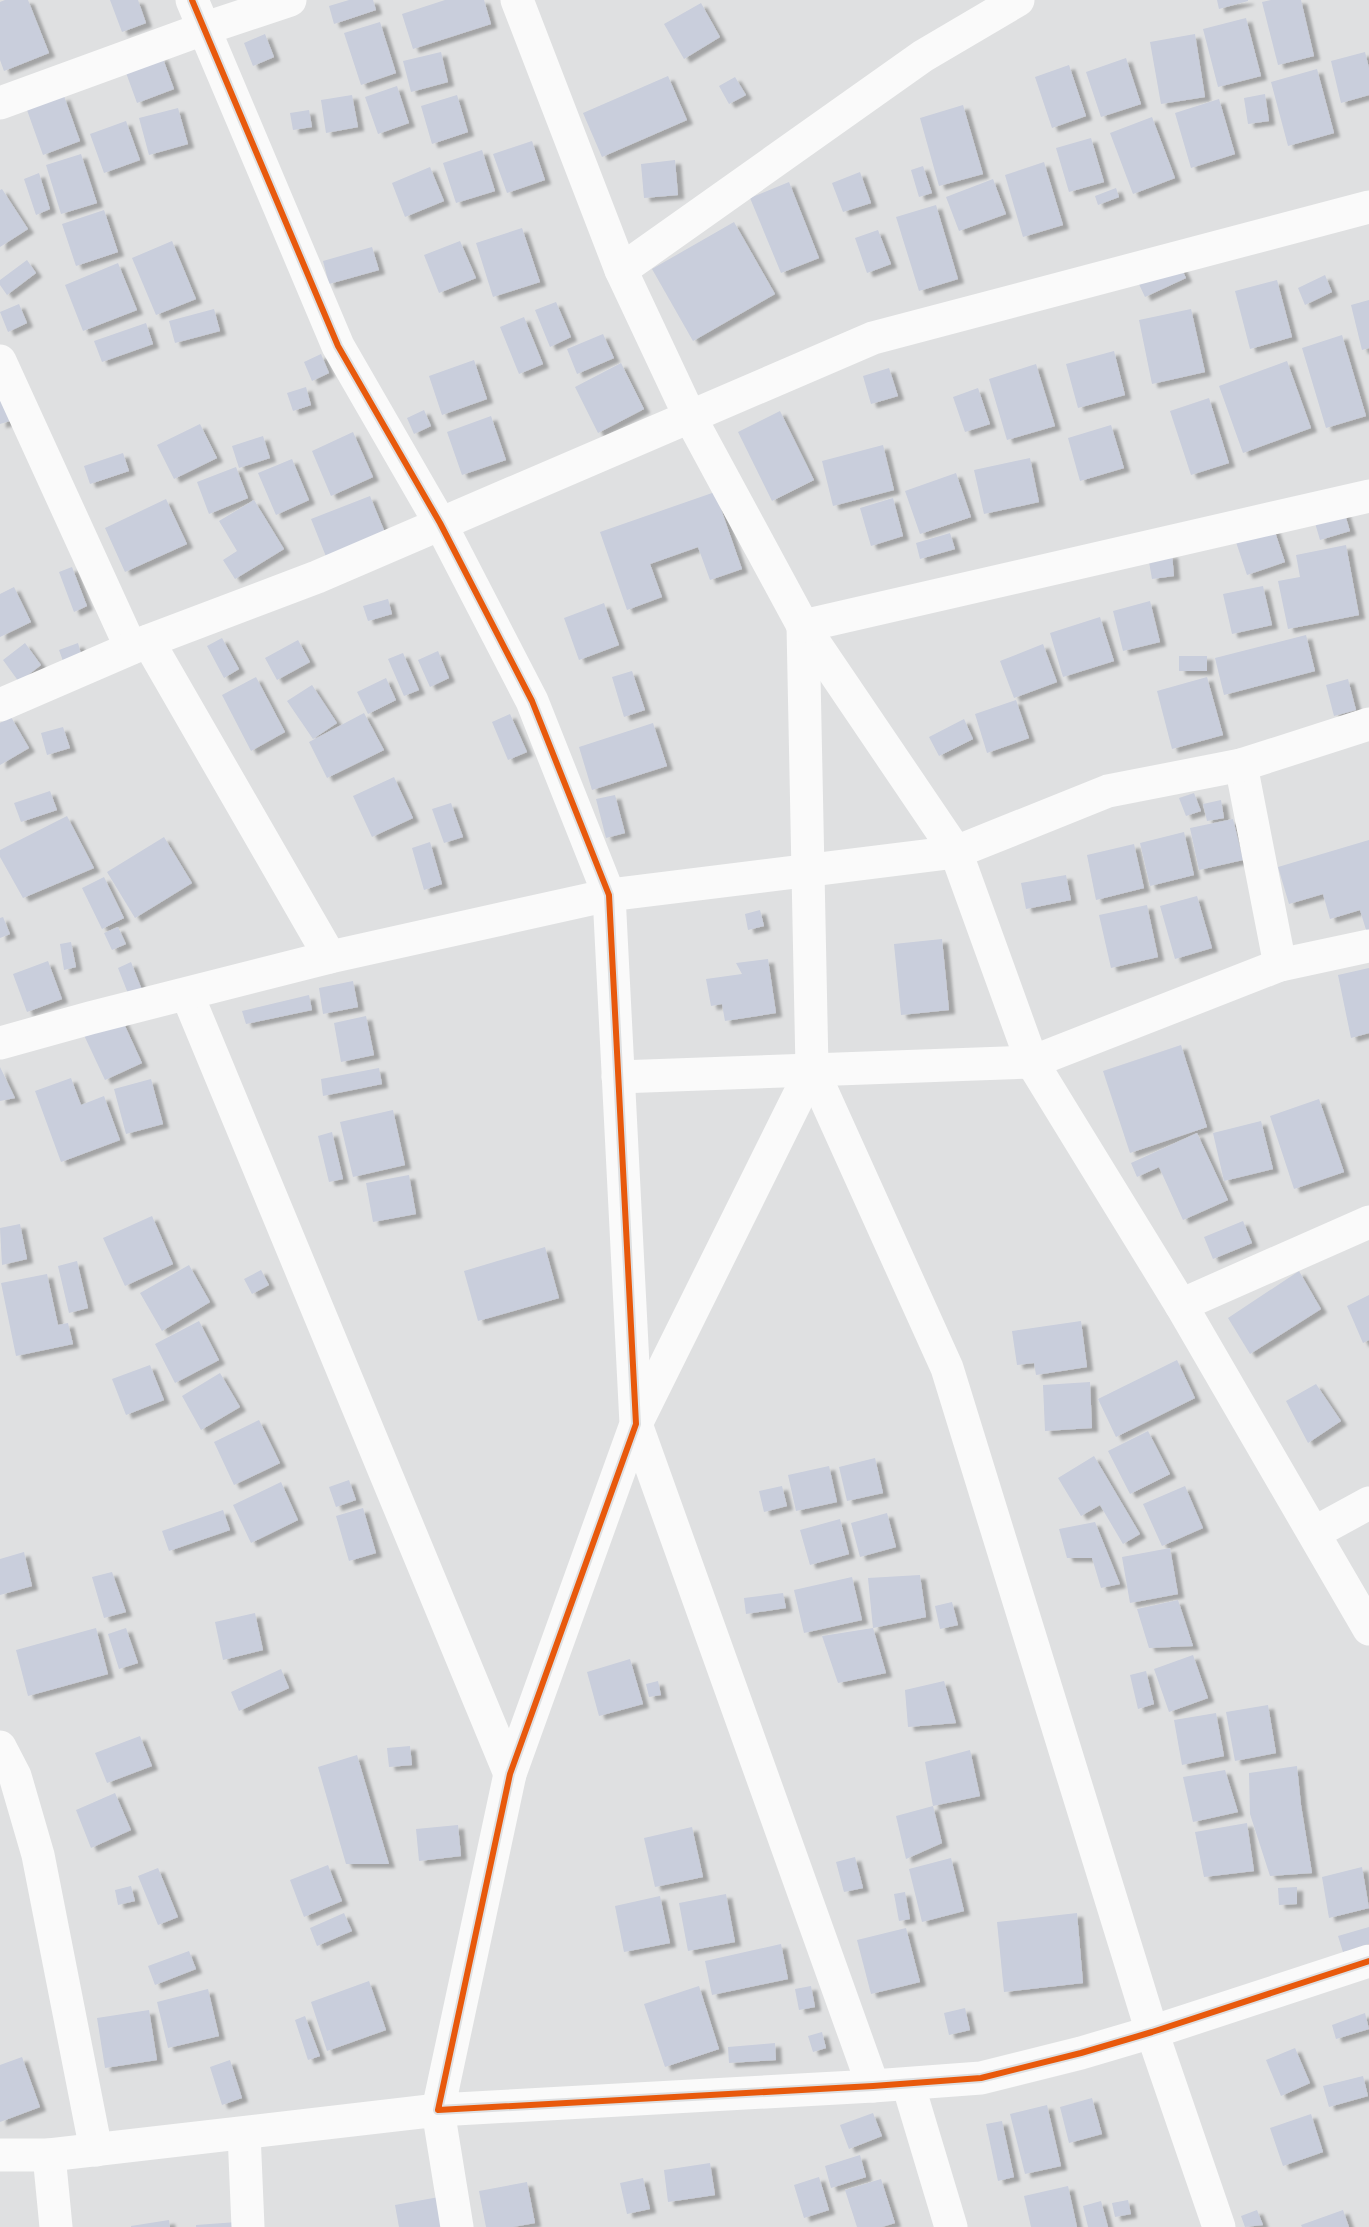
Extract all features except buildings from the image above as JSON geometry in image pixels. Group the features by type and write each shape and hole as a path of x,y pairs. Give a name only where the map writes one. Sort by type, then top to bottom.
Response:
{"street":[{"path":"0,102 197,15 290,0"},
{"path":"517,0 621,270 690,417 803,626 956,852 1032,1062 1181,1305 1369,1629"},
{"path":"621,270 923,56 1018,0"},
{"path":"197,15 338,346 440,523 532,701 609,895 636,1424 873,2086"},
{"path":"0,705 140,644 317,577 873,338 1369,207"},
{"path":"0,361 140,644 330,957"},
{"path":"803,626 1369,496"},
{"path":"803,626 812,1069 947,1368 1152,2032 1219,2227"},
{"path":"1,1040 330,957 609,895 956,852 1108,791 1241,765 1369,724"},
{"path":"1241,765 1280,965"},
{"path":"618,1077 1032,1062 1280,965 1369,946"},
{"path":"187,994 510,1774"},
{"path":"457,2227 438,2110 510,1774 636,1424 812,1069"},
{"path":"1181,1305 1369,1222"},
{"path":"1314,1533 1369,1503"},
{"path":"0,1747 15,1776 38,1855 96,2150"},
{"path":"0,2155 49,2156 438,2110 981,2078 1152,2032 1369,1961"},
{"path":"908,2084 951,2227"},
{"path":"244,2133 248,2227"},
{"path":"49,2156 56,2227"}],"cycle path":[{"path":"192,0 338,346 440,523 532,701 609,895 636,1424 510,1774 438,2110 981,2078 1081,2053 1152,2032 1369,1961"}]}
